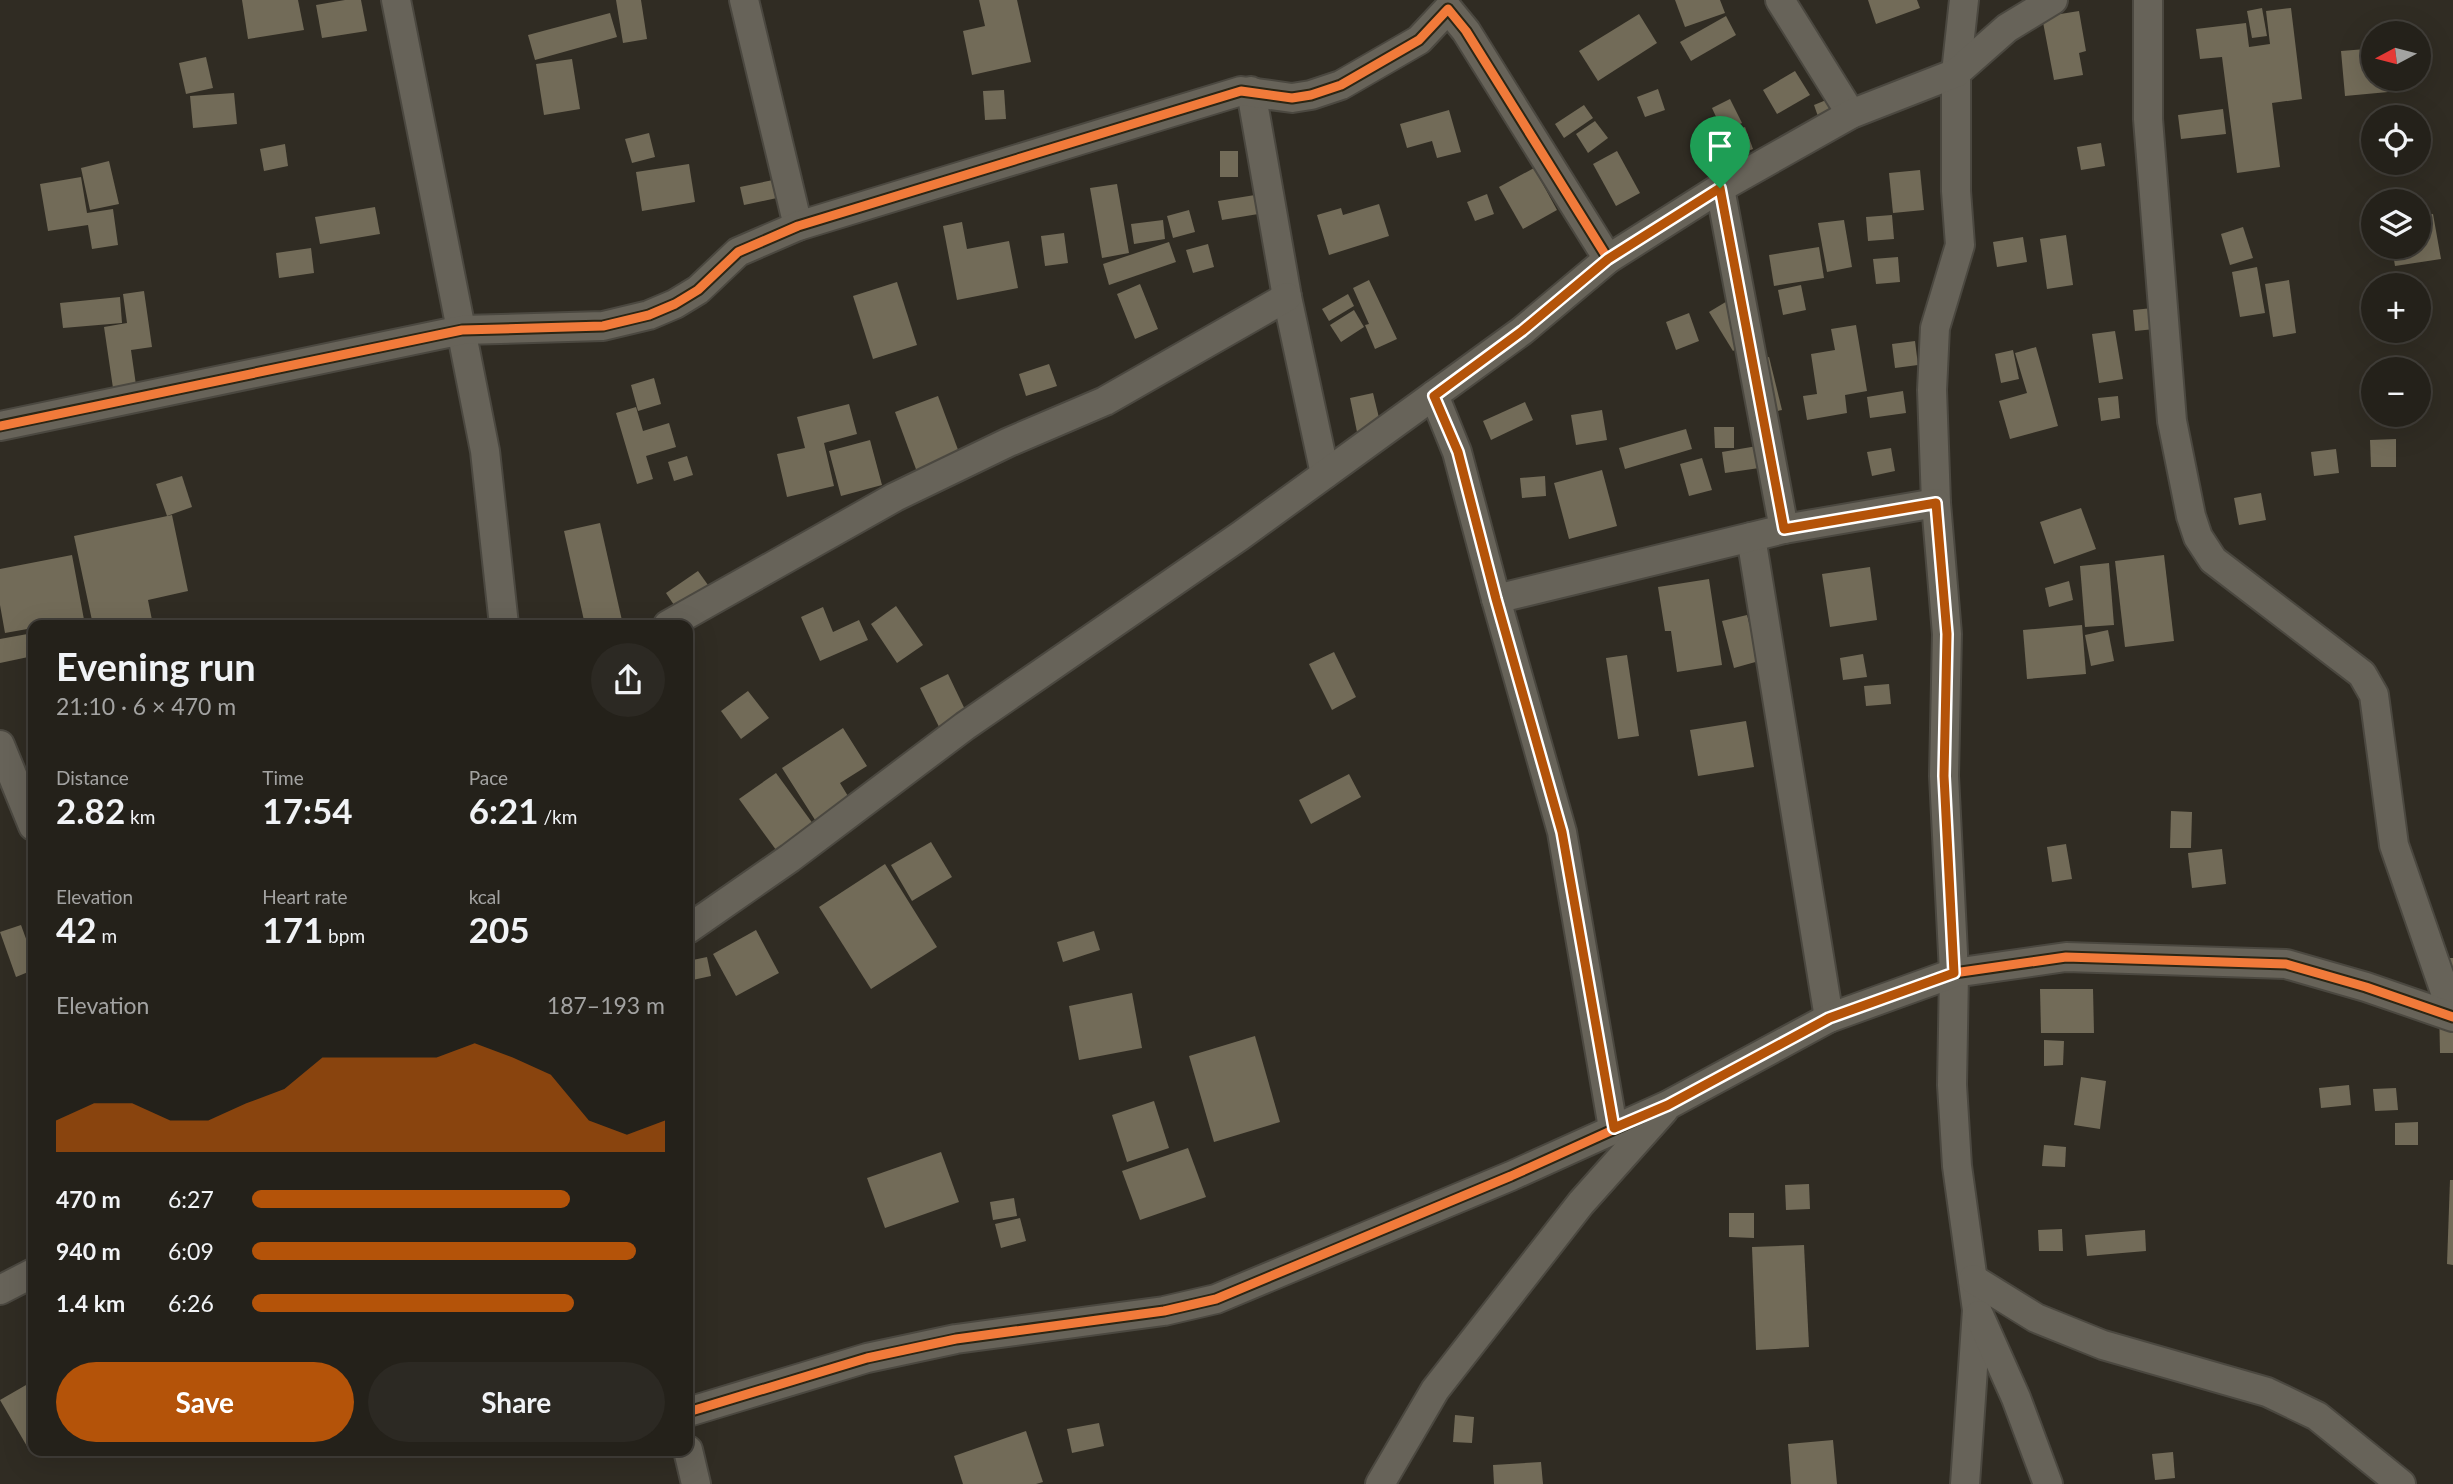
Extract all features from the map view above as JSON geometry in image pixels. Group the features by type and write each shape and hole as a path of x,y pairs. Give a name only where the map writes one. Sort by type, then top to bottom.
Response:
{"street":[{"path":"396,0 462,330 492,499 504,620"},
{"path":"744,0 798,226"},
{"path":"1780,0 1851,114"},
{"path":"1964,0 1956,73 1956,191 1960,245 1935,328 1932,390 1936,503 1947,634 1944,776 1954,973 1952,1085 1956,1153 1977,1310 1965,1484"},
{"path":"693,926 790,858 965,726 1240,536 1434,396 1522,331 1608,259 1720,188 1851,114 1956,73 2007,28 2053,0"},
{"path":"2148,0 2148,119 2162,313 2172,421 2191,516 2198,537 2213,560 2362,674 2374,695 2394,845 2453,1016"},
{"path":"0,426 462,330 603,326 649,315 698,290 738,251 798,226 1228,95 1251,91 1292,98 1341,85 1419,40 1446,4 1466,31 1608,259"},
{"path":"1251,91 1287,297 1325,474"},
{"path":"1720,188 1784,529"},
{"path":"677,620 895,497 1009,442 1105,401 1287,297"},
{"path":"1434,396 1458,452 1496,599 1562,832 1614,1128"},
{"path":"1496,599 1784,529 1936,503"},
{"path":"1751,537 1829,1018"},
{"path":"0,745 28,814"},
{"path":"693,1410 867,1358 918,1347 956,1339 1164,1311 1216,1299 1511,1176 1668,1105 1829,1018 1954,973 2066,957 2286,964 2453,1016"},
{"path":"1380,1484 1435,1390 1581,1203 1668,1105"},
{"path":"0,1290 28,1276"},
{"path":"1973,1279 2036,1318 2103,1345 2267,1392 2317,1416 2400,1484"},
{"path":"1977,1310 2016,1398 2048,1484"},
{"path":"689,1456 696,1484"}],"building":[{"path":"242,0 298,0 304,30 248,39"},
{"path":"361,0 367,31 322,38 316,5"},
{"path":"616,0 641,0 647,39 623,43"},
{"path":"979,0 1017,0 1031,62 972,75 963,31 985,26"},
{"path":"1675,0 1720,0 1725,13 1685,27"},
{"path":"1868,0 1917,0 1920,8 1876,24"},
{"path":"2262,8 2267,36 2252,38 2247,11"},
{"path":"2291,8 2302,99 2272,103 2280,167 2237,173 2222,57 2200,59 2196,29 2246,23 2249,47 2270,44 2266,11"},
{"path":"2079,11 2086,51 2079,53 2083,75 2054,80 2042,17"},
{"path":"610,13 617,37 535,60 528,35"},
{"path":"1639,14 1657,43 1598,81 1579,51"},
{"path":"1726,16 1736,35 1691,61 1680,42"},
{"path":"2361,49 2361,91 2399,91 2345,96 2341,51"},
{"path":"206,57 213,88 186,94 179,63"},
{"path":"572,59 580,109 544,115 536,64"},
{"path":"1795,71 1810,95 1777,114 1763,90"},
{"path":"1658,89 1665,110 1645,117 1637,97"},
{"path":"1004,90 1006,119 985,120 983,91"},
{"path":"234,93 237,124 193,128 190,96"},
{"path":"1836,96 1844,115 1821,125 1814,105"},
{"path":"1730,99 1742,123 1723,132 1712,108"},
{"path":"1584,105 1593,118 1564,138 1555,124"},
{"path":"2223,109 2226,134 2181,139 2178,115"},
{"path":"1449,110 1461,152 1437,158 1432,141 1407,148 1400,124"},
{"path":"1595,121 1608,138 1588,153 1576,134"},
{"path":"1745,127 1753,149 1710,166 1701,144"},
{"path":"649,133 655,157 632,163 625,139"},
{"path":"2101,143 2105,166 2081,170 2077,147"},
{"path":"285,144 288,166 264,171 260,149"},
{"path":"1220,151 1238,151 1238,177 1220,177"},
{"path":"1617,151 1640,193 1616,206 1593,164"},
{"path":"109,161 119,204 90,210 81,168"},
{"path":"689,164 695,202 642,211 636,172"},
{"path":"1534,168 1557,210 1523,229 1499,187"},
{"path":"1920,170 1924,210 1893,213 1889,173"},
{"path":"81,177 87,213 113,209 118,245 92,249 88,225 48,231 40,184"},
{"path":"773,180 777,198 744,205 740,187"},
{"path":"1117,184 1129,253 1102,258 1090,188"},
{"path":"1274,192 1277,211 1222,220 1218,201"},
{"path":"1487,194 1494,214 1475,221 1467,202"},
{"path":"1379,204 1389,236 1329,255 1317,215 1341,208 1343,215"},
{"path":"375,207 380,234 320,244 315,217"},
{"path":"1189,210 1195,232 1173,238 1167,216"},
{"path":"2431,214 2441,259 2395,266 2394,259 2431,259"},
{"path":"1892,215 1894,239 1868,241 1866,217"},
{"path":"1163,220 1165,239 1134,244 1131,224"},
{"path":"1844,220 1852,267 1827,272 1818,223"},
{"path":"962,222 967,249 1009,241 1018,288 957,300 943,226"},
{"path":"2243,227 2253,258 2230,265 2221,234"},
{"path":"1064,233 1068,263 1045,266 1041,236"},
{"path":"2066,235 2073,285 2047,289 2040,239"},
{"path":"2023,237 2027,262 1997,267 1993,242"},
{"path":"1169,242 1176,262 1109,285 1103,264"},
{"path":"1208,244 1214,267 1193,273 1186,250"},
{"path":"1819,247 1824,278 1774,286 1769,255"},
{"path":"311,248 314,273 279,278 276,253"},
{"path":"1898,257 1900,282 1876,284 1873,259"},
{"path":"2257,267 2265,313 2240,317 2232,272"},
{"path":"1369,280 1397,339 1375,349 1365,325 1369,324 1353,288"},
{"path":"2289,280 2296,333 2273,337 2265,284"},
{"path":"897,282 917,345 873,359 853,296"},
{"path":"1140,284 1158,329 1135,339 1117,294"},
{"path":"1801,285 1806,310 1783,315 1778,290"},
{"path":"144,291 152,347 131,350 136,385 113,388 104,327 127,323 123,294"},
{"path":"1348,294 1354,306 1329,321 1322,309"},
{"path":"120,297 122,323 63,328 60,303"},
{"path":"1729,300 1753,339 1733,351 1709,312"},
{"path":"2163,307 2165,328 2135,331 2133,310"},
{"path":"1354,310 1364,327 1341,342 1330,325"},
{"path":"1689,313 1699,341 1676,350 1666,322"},
{"path":"1856,325 1867,391 1845,395 1847,413 1807,420 1803,396 1817,394 1811,354 1835,350 1831,329"},
{"path":"2115,331 2123,379 2099,383 2092,334"},
{"path":"1915,341 1918,365 1895,368 1892,344"},
{"path":"2036,347 2058,426 2010,439 1999,401 2027,393 2015,353"},
{"path":"2013,350 2019,379 2001,383 1995,354"},
{"path":"1769,357 1782,410 1757,415 1744,363"},
{"path":"1049,364 1057,386 1026,396 1019,374"},
{"path":"654,378 661,404 638,411 631,385"},
{"path":"1903,391 1906,413 1870,418 1867,397"},
{"path":"1373,393 1381,426 1357,432 1350,398"},
{"path":"938,396 960,455 917,472 895,412"},
{"path":"2118,396 2120,418 2101,421 2098,398"},
{"path":"1525,402 1533,420 1491,440 1483,421"},
{"path":"849,404 857,434 824,443 834,486 787,497 777,454 805,448 797,417"},
{"path":"636,407 643,431 669,423 676,447 646,456 653,479 637,484 616,413"},
{"path":"1602,410 1607,440 1576,445 1571,415"},
{"path":"1714,427 1734,427 1734,448 1715,448"},
{"path":"1686,429 1692,449 1625,469 1619,448"},
{"path":"2396,439 2396,467 2371,467 2370,440"},
{"path":"870,440 882,485 841,496 829,451"},
{"path":"1769,444 1773,466 1725,473 1722,452"},
{"path":"1891,448 1895,471 1872,476 1867,452"},
{"path":"2336,449 2339,473 2314,476 2311,452"},
{"path":"687,456 693,475 674,481 668,462"},
{"path":"1702,458 1712,490 1689,496 1680,464"},
{"path":"1602,470 1617,526 1569,539 1554,483"},
{"path":"182,476 192,507 167,516 156,484"},
{"path":"1545,476 1546,496 1522,498 1520,478"},
{"path":"2261,493 2266,520 2239,525 2234,498"},
{"path":"2081,508 2096,549 2054,564 2040,522"},
{"path":"172,515 188,591 148,600 152,620 92,620 74,536"},
{"path":"600,523 622,620 584,620 564,531"},
{"path":"72,555 84,620 28,620 28,629 5,633 0,605 0,569"},
{"path":"2164,555 2174,641 2125,647 2115,561"},
{"path":"2109,563 2114,625 2085,627 2080,566"},
{"path":"1870,567 1877,620 1830,627 1822,574"},
{"path":"698,571 713,592 680,614 666,593"},
{"path":"1709,579 1722,665 1677,672 1671,631 1665,631 1658,587"},
{"path":"2069,581 2073,600 2049,607 2045,588"},
{"path":"896,606 923,645 897,663 871,624"},
{"path":"823,607 833,632 859,620 868,640 820,661 801,617"},
{"path":"1747,615 1759,661 1734,668 1722,621"},
{"path":"2082,625 2086,674 2027,679 2023,630"},
{"path":"2108,630 2114,661 2091,666 2085,635"},
{"path":"28,634 28,657 0,663 0,639"},
{"path":"1334,652 1356,697 1332,710 1309,664"},
{"path":"1863,654 1867,677 1843,680 1840,658"},
{"path":"1627,655 1639,736 1618,739 1606,658"},
{"path":"948,674 970,720 942,733 920,688"},
{"path":"1889,684 1891,704 1866,706 1864,686"},
{"path":"748,691 769,718 741,739 721,711"},
{"path":"1746,721 1754,767 1698,776 1690,730"},
{"path":"843,728 867,766 840,783 851,801 817,823 782,768"},
{"path":"776,773 816,828 779,854 739,799"},
{"path":"1349,774 1361,797 1311,824 1299,800"},
{"path":"2171,811 2192,812 2191,848 2170,848"},
{"path":"931,842 952,877 912,901 891,865"},
{"path":"2066,844 2072,879 2052,882 2047,847"},
{"path":"2222,849 2226,884 2192,888 2188,853"},
{"path":"885,864 937,947 871,989 819,907"},
{"path":"21,925 28,944 28,972 16,977 0,932"},
{"path":"756,930 779,973 736,996 713,954"},
{"path":"1094,931 1100,950 1063,962 1057,942"},
{"path":"707,957 711,976 693,980 693,960"},
{"path":"2438,958 2453,958 2453,1053 2440,1053"},
{"path":"2040,989 2093,989 2094,1033 2041,1033"},
{"path":"1132,993 1142,1048 1079,1060 1069,1006"},
{"path":"1255,1036 1280,1122 1214,1142 1189,1056"},
{"path":"2044,1040 2064,1041 2063,1065 2044,1066"},
{"path":"2081,1077 2106,1081 2100,1129 2074,1125"},
{"path":"2349,1085 2351,1105 2321,1108 2319,1088"},
{"path":"2396,1088 2398,1110 2375,1111 2373,1089"},
{"path":"1154,1101 1169,1148 1127,1162 1112,1115"},
{"path":"2418,1122 2418,1145 2395,1145 2395,1123"},
{"path":"2044,1145 2066,1147 2065,1167 2042,1166"},
{"path":"1188,1148 1206,1197 1140,1220 1122,1171"},
{"path":"941,1152 959,1202 885,1228 867,1178"},
{"path":"2450,1180 2453,1180 2453,1265 2447,1264"},
{"path":"1809,1184 1810,1209 1786,1210 1785,1185"},
{"path":"1014,1198 1017,1216 993,1220 990,1202"},
{"path":"1729,1213 1754,1213 1754,1238 1729,1237"},
{"path":"1020,1218 1026,1241 1001,1248 995,1224"},
{"path":"2062,1229 2063,1251 2039,1251 2038,1230"},
{"path":"2145,1230 2146,1251 2087,1256 2085,1235"},
{"path":"1804,1245 1809,1347 1756,1350 1752,1247"},
{"path":"28,1384 28,1448 0,1400"},
{"path":"1455,1415 1474,1417 1472,1443 1453,1442"},
{"path":"1099,1423 1104,1446 1072,1453 1067,1429"},
{"path":"1026,1431 1043,1482 963,1484 954,1456"},
{"path":"1833,1440 1837,1484 1791,1484 1788,1444"},
{"path":"2173,1452 2175,1478 2155,1480 2152,1454"},
{"path":"1541,1462 1543,1484 1494,1484 1493,1465"}],"cycle path":[{"path":"0,426 462,330 603,326 649,315 698,290 738,252 798,226 1241,91 1292,98 1341,85 1419,40 1448,9 1466,31 1608,259"},
{"path":"693,1410 867,1358 956,1339 1164,1311 1216,1299 1511,1176 1668,1105 1829,1018 1954,973 2066,957 2286,964 2366,987 2453,1017"}],"route":[{"path":"1720,188 1784,529 1936,503 1947,634 1944,776 1954,973 1829,1018 1668,1105 1614,1128 1562,832 1496,599 1458,452 1434,396 1522,331 1608,259 1720,188"}]}
